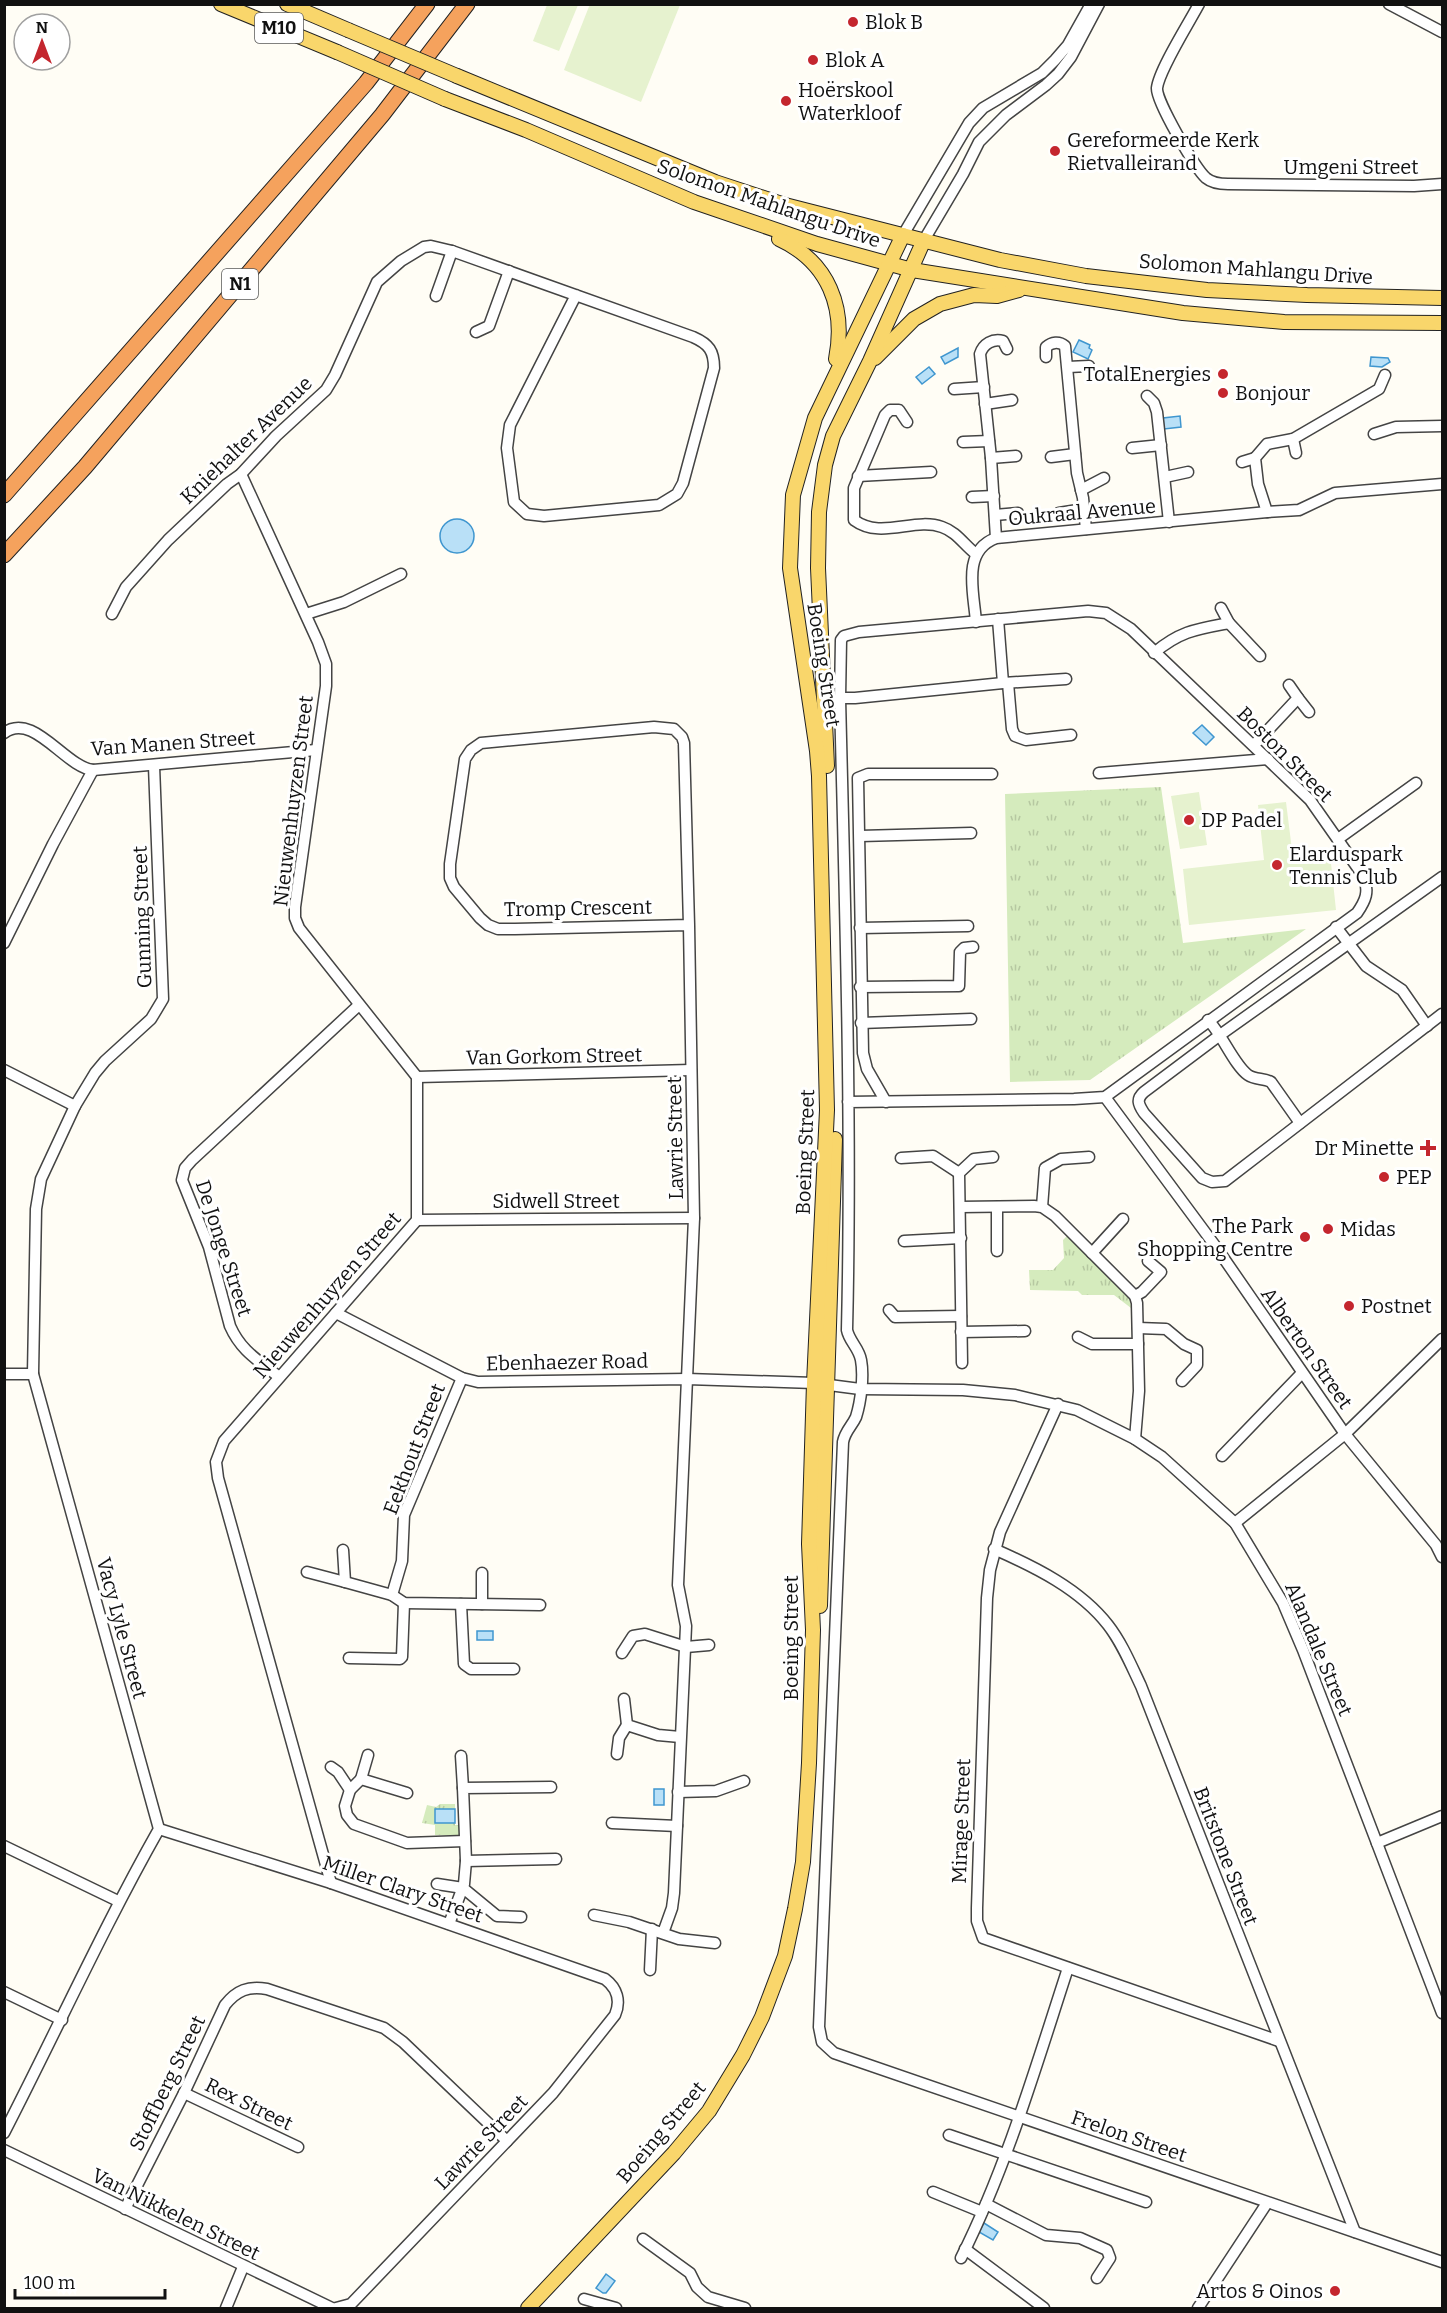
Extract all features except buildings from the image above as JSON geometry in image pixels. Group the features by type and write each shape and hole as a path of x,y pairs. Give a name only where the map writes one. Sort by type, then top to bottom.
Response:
{"highway":[{"name":"N1","path":"4,495 366,83 427,4"},
{"name":"N1","path":"4,555 85,467 323,186 382,115 467,4"}],"main road":[{"name":"Solomon Mahlangu Drive","path":"221,4 694,202 817,244 889,264 912,270 1184,312 1284,322 1443,323"},
{"name":"Solomon Mahlangu Drive","path":"287,4 715,182 785,205 1000,260 1086,276 1196,289 1307,295 1443,298"},
{"path":"694,202 792,245 809,258 822,274 835,299 840,322 839,344 832,379"},
{"name":"Boeing Street","path":"533,2308 678,2158 719,2104 754,2046 779,1987 791,1951 803,1900 810,1853 827,1110 818,751 790,568 793,495 815,418 903,235"},
{"name":"Boeing Street","path":"528,2308 674,2153 709,2111 743,2055 762,2017 785,1956 803,1862 813,1630 809,1544 835,1178 827,750 818,568 819,512 825,465 833,436 870,361 924,240"},
{"path":"870,361 879,355 914,319 940,303 974,294 998,296 1026,288"},
{"path":"1411,323 1443,330"}],"street":[{"name":"Boeing Street","path":"903,235 969,123 983,108 1042,73 1068,45 1091,4"},
{"name":"Boeing Street","path":"924,240 979,142 1006,115 1046,86 1058,74 1071,57 1099,4"},
{"name":"Umgeni Street","path":"1199,4 1162,73 1157,93 1177,133 1205,177 1220,184 1414,186 1443,184"},
{"path":"1389,4 1443,32"},
{"name":"Kniehalter Avenue","path":"112,614 126,587 168,540 241,474 276,436 326,390 377,282 401,261 424,247 431,246 452,251 576,294 707,344 712,350 714,368 683,483 677,494 659,505 544,516 527,514 514,502 511,493 507,448 510,425 576,294"},
{"path":"436,296 452,251"},
{"path":"476,332 489,326 509,271"},
{"path":"996,538 996,514 980,357 988,343 999,340 1005,343 1006,349"},
{"path":"1046,357 1048,344 1054,342 1064,344 1086,529"},
{"path":"1068,367 1089,366"},
{"path":"1267,512 1259,490 1256,458 1266,439 1298,433 1326,415 1379,389 1384,375"},
{"path":"954,389 984,387"},
{"path":"1147,396 1156,407 1169,522"},
{"path":"985,404 1012,400"},
{"path":"908,422 899,410 887,412 858,476 853,517 856,522 882,529 939,526 955,533 976,554 972,570 976,622"},
{"path":"1374,434 1396,427 1443,426"},
{"path":"1296,453 1298,433"},
{"path":"963,442 989,441"},
{"path":"1131,448 1161,445"},
{"path":"1051,457 1076,454"},
{"path":"991,458 1016,456"},
{"path":"1242,462 1256,458"},
{"path":"858,476 931,472"},
{"path":"1165,477 1188,472"},
{"name":"Nieuwenhuyzen Street","path":"241,474 306,614 322,654 327,674 295,918 299,928 417,1077 417,1220 224,1441 216,1461 218,1478 331,1883"},
{"path":"1081,490 1104,478"},
{"name":"Oukraal Avenue","path":"976,554 984,544 996,538 1299,510 1335,492 1443,484"},
{"path":"972,497 994,496"},
{"path":"1059,513 1084,509"},
{"path":"996,514 1018,513"},
{"path":"306,614 344,602 401,574"},
{"path":"1221,608 1230,623 1260,656"},
{"name":"Boston Street","path":"840,645 844,636 853,632 998,619 1099,611 1120,620 1310,800 1364,877 1366,898 1357,913 1105,1097"},
{"path":"998,619 1005,683 1015,736 1026,740 1071,735"},
{"path":"1154,653 1187,631 1230,623"},
{"name":"Boeing Street","path":"819,2027 843,1442 845,1432 856,1416 862,1374 861,1357 849,1338 847,1330 850,1200 840,645"},
{"path":"840,698 1066,678"},
{"path":"1289,685 1309,712"},
{"path":"1254,745 1298,698"},
{"name":"Lawrie Street","path":"620,729 665,727 674,729 682,737 684,743 694,1218 678,1586 686,1626 686,1647 674,1893 672,1908 663,1933"},
{"name":"Van Manen Street","path":"6,731 15,728 31,730 81,767 93,770 316,750"},
{"name":"Tromp Crescent","path":"620,729 481,743 471,750 465,759 450,878 460,896 480,918 488,925 498,929 689,925"},
{"path":"1099,773 1268,759"},
{"name":"Gunning Street","path":"75,1106 95,1072 150,1019 163,999 154,766"},
{"path":"4,943 93,770"},
{"path":"886,1102 865,1063 861,1023 860,836 857,782 862,775 992,774"},
{"path":"1338,840 1416,783"},
{"path":"860,836 971,833"},
{"path":"1443,877 1220,1035 1139,1096 1138,1103 1144,1113 1202,1178 1212,1182 1225,1181 1443,1014"},
{"path":"860,928 968,926"},
{"path":"1336,927 1366,966 1402,990 1427,1026"},
{"path":"860,987 959,986 960,952 964,948 973,946"},
{"name":"De Jonge Street","path":"279,1377 240,1346 235,1338 209,1247 182,1180 182,1174 192,1160 359,1005"},
{"path":"861,1023 971,1019"},
{"path":"1208,1020 1244,1071 1255,1078 1271,1082 1300,1123"},
{"path":"4,1070 75,1106"},
{"name":"Van Gorkom Street","path":"417,1077 692,1070"},
{"path":"848,1102 1105,1097"},
{"name":"Alberton Street","path":"1105,1097 1216,1247 1345,1434 1439,1542 1443,1557"},
{"name":"Vacy Lyle Street","path":"75,1106 41,1179 37,1197 33,1374 159,1828"},
{"path":"900,1158 933,1156 959,1173"},
{"path":"962,1364 959,1173 974,1159 993,1157"},
{"path":"1042,1207 1046,1168 1060,1159 1089,1157"},
{"path":"960,1207 1042,1207 1092,1252 1135,1296 1139,1391 1136,1439"},
{"path":"997,1207 997,1251"},
{"name":"Sidwell Street","path":"417,1220 694,1218"},
{"path":"1092,1252 1123,1219"},
{"path":"904,1241 961,1238"},
{"path":"1135,1296 1142,1292 1161,1272 1148,1261"},
{"path":"889,1310 895,1317 961,1316"},
{"name":"Ebenhaezer Road","path":"336,1313 462,1378 486,1382 687,1379 820,1383"},
{"path":"1138,1328 1166,1329 1184,1344 1197,1350 1197,1365 1182,1381"},
{"path":"961,1332 1025,1331"},
{"path":"1078,1337 1092,1344 1138,1344"},
{"path":"1235,1523 1345,1434 1443,1341"},
{"path":"1222,1456 1302,1373"},
{"path":"4,1374 33,1374"},
{"name":"Eekhout Street","path":"392,1595 402,1561 404,1515 462,1378"},
{"name":"Alandale Street","path":"820,1383 860,1389 963,1390 1015,1395 1058,1404 1093,1416 1136,1439 1185,1476 1235,1523 1283,1603 1304,1650 1377,1842 1437,1984 1443,2013"},
{"name":"Mirage Street","path":"1058,1404 994,1549 987,1598 977,1921 983,1938 1279,2041"},
{"name":"Britstone Street","path":"994,1549 1031,1566 1077,1596 1093,1609 1118,1641 1141,1686 1355,2232"},
{"path":"344,1550 345,1582"},
{"path":"307,1572 392,1595 404,1603 540,1605"},
{"path":"482,1573 482,1605"},
{"path":"349,1658 400,1659 402,1657 404,1603"},
{"path":"461,1605 464,1664 471,1669 514,1669"},
{"path":"622,1653 631,1638 641,1634 686,1647 709,1645"},
{"path":"617,1754 619,1738 627,1725 624,1699"},
{"path":"627,1725 658,1735 680,1737"},
{"path":"368,1755 361,1779 350,1790 345,1806 347,1815 354,1824 406,1843 465,1841"},
{"path":"449,1924 463,1888 466,1861 461,1756"},
{"path":"331,1767 338,1772 350,1790"},
{"path":"361,1779 407,1793"},
{"path":"678,1792 716,1791 744,1781"},
{"path":"463,1788 550,1787"},
{"path":"1377,1842 1443,1816"},
{"path":"612,1823 677,1826"},
{"path":"4,2133 118,1901 159,1828"},
{"name":"Miller Clary Street","path":"159,1828 331,1883 605,1979 615,1991 618,2006"},
{"path":"4,1846 118,1901"},
{"path":"466,1861 556,1859"},
{"path":"437,1884 463,1888 497,1916 521,1917"},
{"path":"594,1915 690,1941 716,1943"},
{"path":"650,1970 652,1929"},
{"path":"1044,2308 963,2253 1007,2154 1068,1968"},
{"name":"Stoffberg Street","path":"125,2209 225,2005 232,1996 240,1991 256,1987 384,2028 403,2042 507,2141"},
{"path":"4,1992 62,2019"},
{"name":"Lawrie Street","path":"359,2296 553,2093 615,2015 618,2006"},
{"name":"Frelon Street","path":"819,2027 822,2042 834,2053 1443,2262"},
{"name":"Rex Street","path":"184,2092 298,2147"},
{"path":"949,2135 1146,2202"},
{"name":"Van Nikkelen Street","path":"4,2150 243,2267 334,2308 351,2304 359,2296"},
{"path":"933,2192 984,2208 1046,2235 1080,2238 1107,2250 1110,2258 1097,2278"},
{"path":"1198,2308 1267,2203"},
{"path":"643,2239 690,2272 697,2287 708,2297 745,2308"},
{"path":"226,2308 243,2267"},
{"path":"702,2308 708,2297"},
{"path":"584,2299 615,2308"}],"green space":[{"path":"590,4 680,5 641,102 564,70"},
{"path":"547,5 578,5 559,51 533,41"},
{"path":"1161,787 1183,943 1306,929 1090,1080 1010,1082 1005,794"},
{"name":"DP Padel","path":"1199,792 1207,845 1180,849 1171,796"},
{"name":"Elarduspark Tennis Club","path":"1286,802 1293,858 1330,854 1336,910 1189,925 1183,869 1264,860 1258,805"},
{"path":"1067,1236 1130,1299 1131,1308 1114,1295 1082,1295 1078,1291 1030,1290 1029,1270 1053,1270 1064,1258 1063,1240"},
{"path":"440,1804 455,1804 455,1825 459,1825 459,1835 435,1835 435,1825 422,1823 427,1805 436,1807"}],"water":[{"path":"1079,340 1090,345 1089,348 1092,350 1088,359 1073,352"},
{"path":"958,348 958,357 945,364 941,357"},
{"path":"1371,357 1388,358 1390,362 1382,367 1370,366"},
{"path":"929,367 935,374 922,384 916,377"},
{"path":"1180,416 1181,427 1164,429 1163,418"},
{"path":"457,519 469,524 474,536 469,548 457,553 445,548 440,536 445,524"},
{"path":"1202,725 1214,737 1206,745 1193,733"},
{"path":"477,1631 493,1631 493,1640 477,1640"},
{"path":"654,1789 664,1789 664,1805 654,1805"},
{"path":"435,1809 455,1809 455,1823 435,1823"},
{"path":"984,2223 998,2232 993,2240 979,2232"},
{"path":"606,2274 615,2281 606,2293 603,2293 596,2288"}],"place":[{"name":"Blok B","path":"853,22"},
{"name":"Blok A","path":"813,60"},
{"name":"Hoërskool Waterkloof","path":"786,101"},
{"name":"Gereformeerde Kerk Rietvalleirand","path":"1055,151"},
{"name":"TotalEnergies","path":"1223,374"},
{"name":"Bonjour","path":"1223,393"},
{"name":"DP Padel","path":"1189,820"},
{"name":"Elarduspark Tennis Club","path":"1277,865"},
{"name":"Dr Minette","path":"1428,1148"},
{"name":"PEP","path":"1384,1177"},
{"name":"Midas","path":"1328,1229"},
{"name":"The Park Shopping Centre","path":"1305,1237"},
{"name":"Postnet","path":"1349,1306"},
{"name":"Artos & Oinos","path":"1335,2291"}]}
